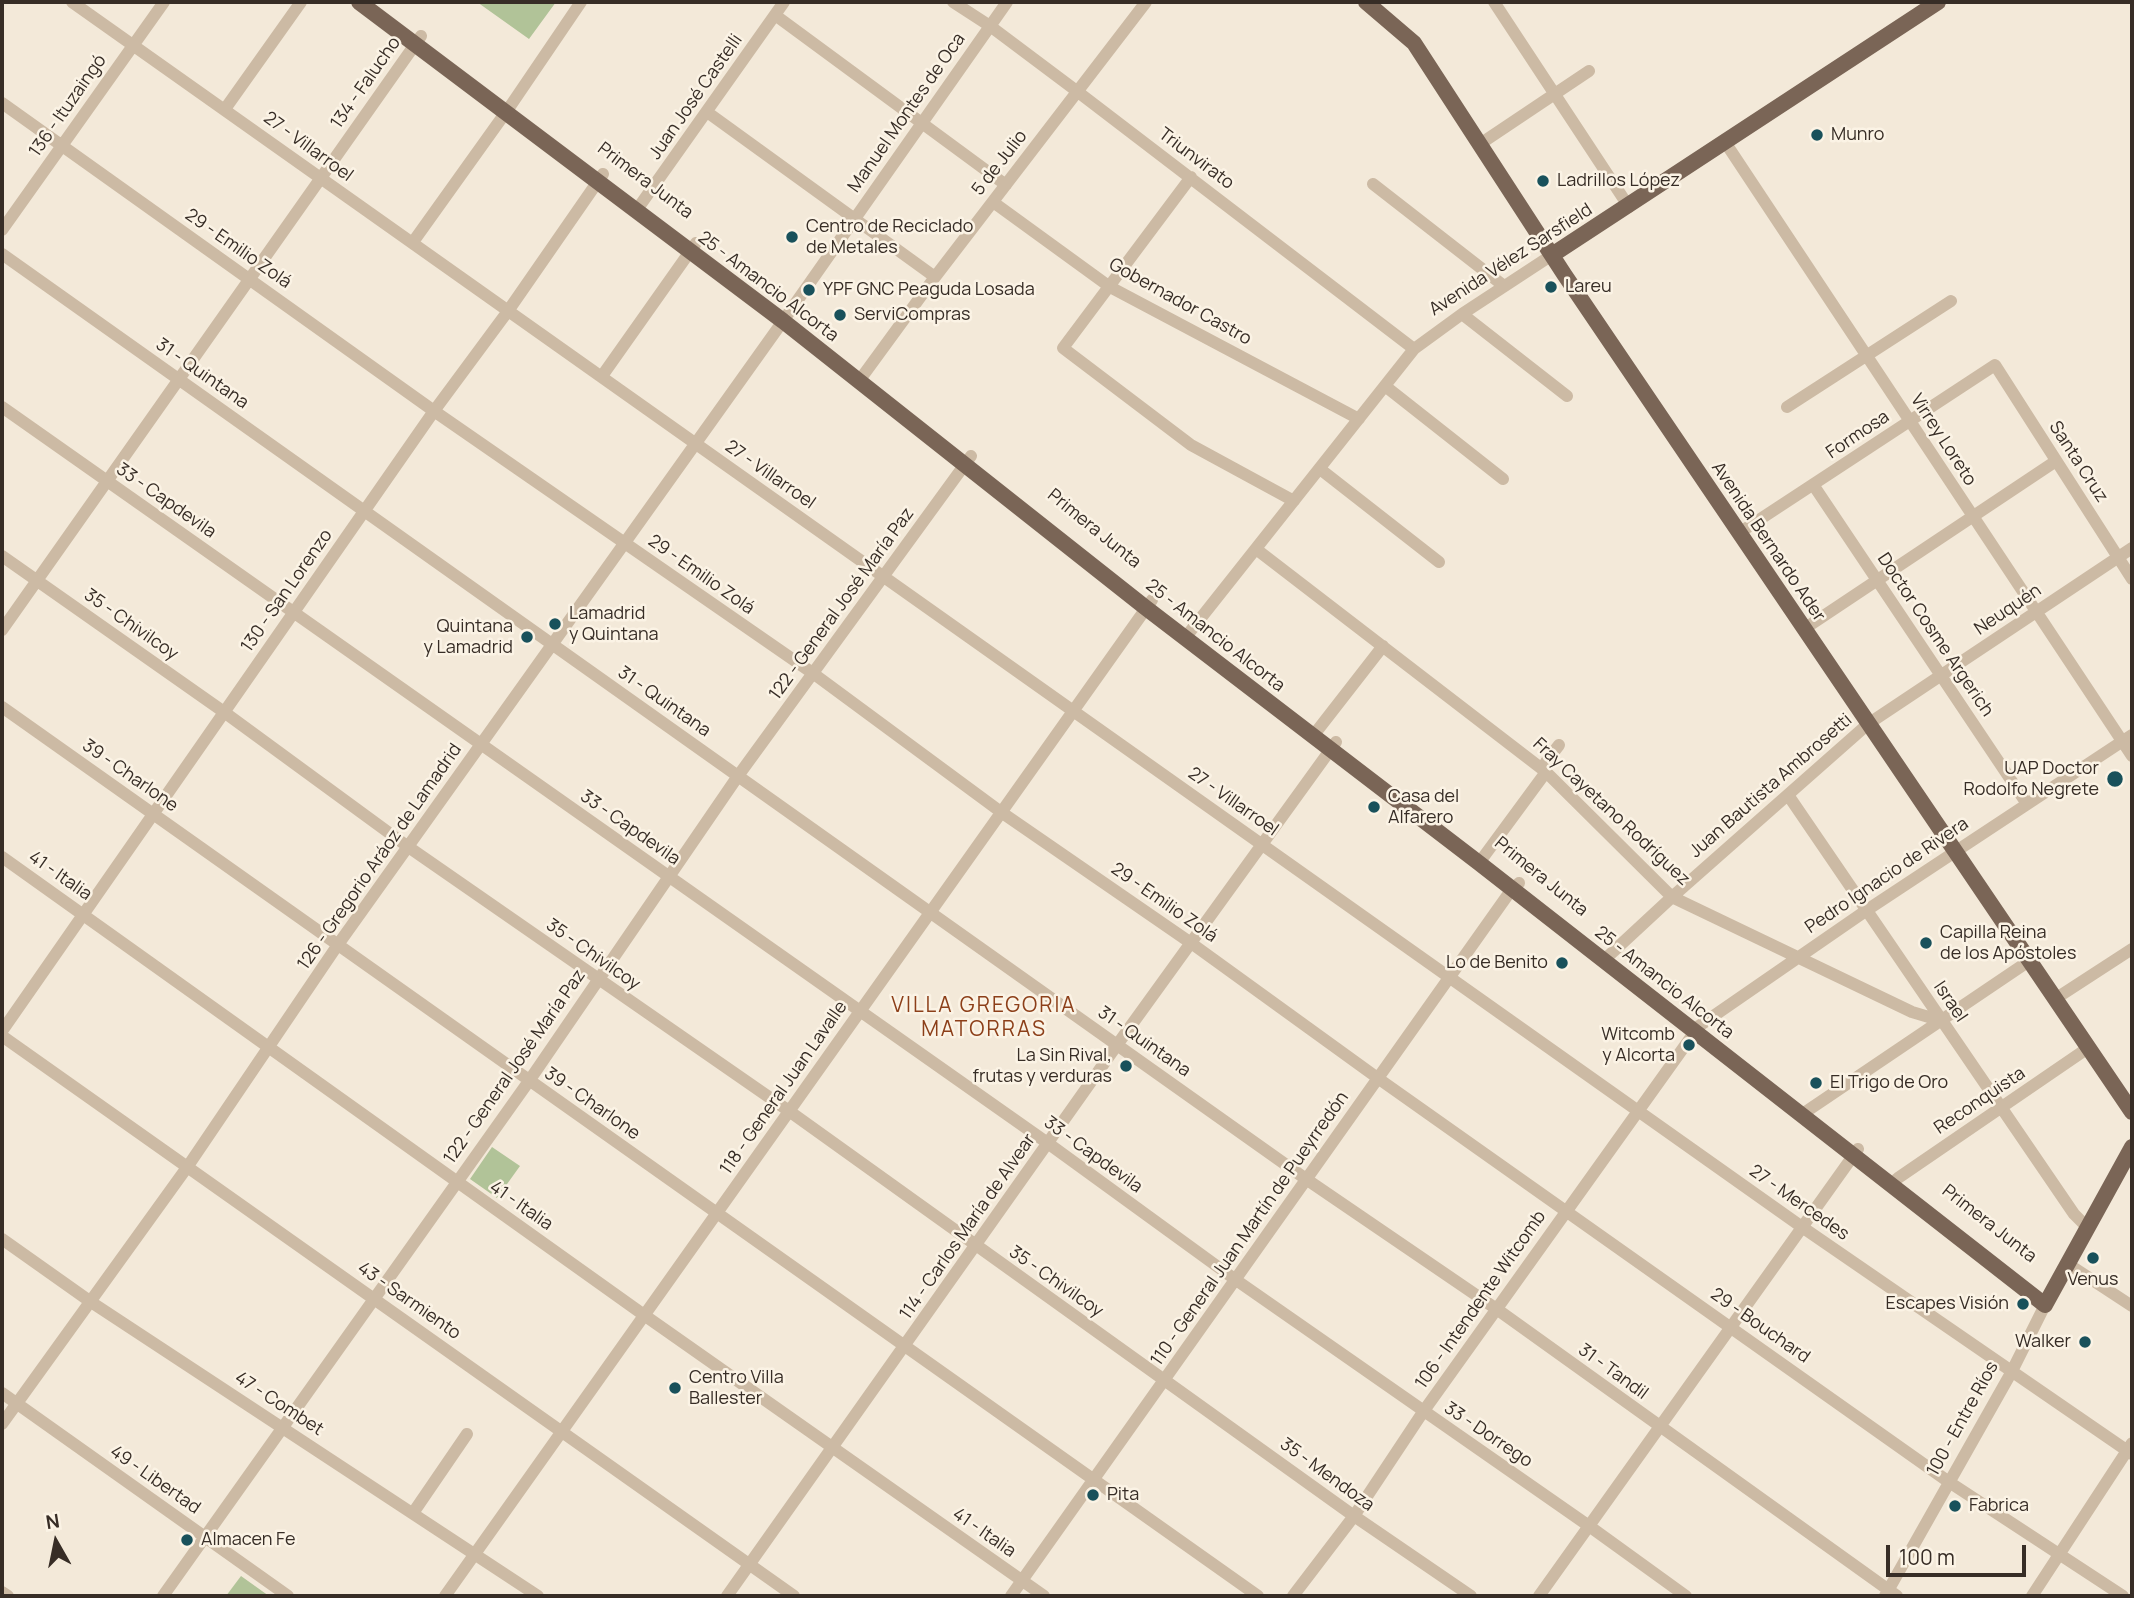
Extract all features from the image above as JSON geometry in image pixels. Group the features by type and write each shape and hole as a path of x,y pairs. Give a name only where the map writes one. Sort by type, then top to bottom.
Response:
{"main road":[{"path":"359,2 418,40"},
{"name":"Primera Junta","path":"376,2 418,40 863,377 1188,635 1482,859 2048,1300"},
{"name":"Avenida Bernardo Ader","path":"1366,2 1414,43 1552,255 2132,1112"},
{"name":"Avenida Vélez Sarsfield","path":"1552,255 1938,2"},
{"name":"100 - Entre Ríos","path":"2048,1300 2132,1147"}],"street":[{"name":"27 - Villarroel","path":"72,2 1448,977"},
{"name":"136 - Ituzaingó","path":"2,230 164,2"},
{"path":"225,109 301,2"},
{"path":"413,242 509,109 581,2"},
{"name":"Juan José Castelli","path":"639,207 784,2"},
{"name":"Triunvirato","path":"953,2 990,26 1191,177 1414,349"},
{"name":"Manuel Montes de Oca","path":"785,317 1007,2"},
{"name":"5 de Julio","path":"863,377 935,277 1146,2"},
{"path":"1494,2 1629,207"},
{"path":"775,15 1006,185"},
{"name":"134 - Falucho","path":"2,631 418,40"},
{"path":"1480,144 1589,71"},
{"name":"29 - Emilio Zolá","path":"2,103 434,411 814,674 1001,812 1191,943 1379,1079"},
{"path":"707,112 935,277"},
{"name":"Virrey Loreto","path":"1725,142 1972,517 2127,738 2132,756"},
{"path":"1191,177 1063,348 1191,445 1294,501"},
{"name":"130 - San Lorenzo","path":"2,1033 152,812 600,178"},
{"path":"1373,184 1504,286"},
{"name":"Gobernador Castro","path":"993,202 1110,287 1359,419"},
{"path":"602,376 693,247"},
{"name":"31 - Quintana","path":"2,254 1306,1179"},
{"name":"Avenida Vélez Sarsfield","path":"1188,635 1414,349 1552,255"},
{"path":"1787,407 1951,302"},
{"path":"1462,314 1567,396"},
{"name":"126 - Gregorio Aráoz de Lamadrid","path":"2,1424 188,1166 337,946 785,317"},
{"name":"Formosa","path":"1739,533 1995,365"},
{"name":"Santa Cruz","path":"1995,365 2056,461 2127,555 2132,579"},
{"path":"1385,386 1503,479"},
{"name":"33 - Capdevila","path":"2,407 1049,1144 1236,1280"},
{"name":"122 - General José María Paz","path":"163,1596 529,1081 738,776 968,460"},
{"path":"1804,629 2056,461"},
{"path":"1320,469 1439,562"},
{"name":"Doctor Cosme Argerich","path":"1814,486 2026,804"},
{"name":"Fray Cayetano Rodríguez","path":"1256,549 1546,772 1672,897 1913,1012 1942,1021"},
{"name":"Neuquén","path":"1868,724 2127,555"},
{"name":"35 - Chivilcoy","path":"2,556 598,980 789,1111 1165,1380"},
{"name":"118 - General Juan Lavalle","path":"444,1596 1149,604"},
{"path":"1317,732 1383,646"},
{"name":"39 - Charlone","path":"2,708 1258,1596"},
{"name":"Juan Bautista Ambrosetti","path":"1606,958 1868,724"},
{"name":"Pedro Ignacio de Rivera","path":"1696,1028 1867,910 2127,738"},
{"name":"114 - Carlos María de Alvear","path":"727,1596 1333,745"},
{"path":"1482,859 1546,772 1546,762 1559,745"},
{"name":"Israel","path":"1788,795 2001,1109 2074,1214 2087,1227"},
{"name":"41 - Italia","path":"2,857 644,1315 1044,1596"},
{"name":"110 - General Juan Martín de Pueyrredón","path":"1011,1596 1515,886"},
{"path":"2054,999 2132,949"},
{"path":"1805,1113 2029,961"},
{"name":"27 - Mercedes","path":"1448,977 2011,1373 2130,1449"},
{"name":"106 - Intendente Witcomb","path":"1293,1596 1354,1516 1423,1412 1696,1028"},
{"name":"43 - Sarmiento","path":"2,1033 794,1596"},
{"name":"Reconquista","path":"1894,1181 2088,1048"},
{"name":"29 - Bouchard","path":"1379,1079 1949,1482 2123,1596"},
{"path":"1539,1596 1856,1152"},
{"name":"31 - Tandil","path":"1306,1179 1498,1310 1890,1594"},
{"name":"47 - Combet","path":"2,1239 91,1302 538,1596"},
{"path":"2068,1264 2132,1306"},
{"name":"33 - Dorrego","path":"1236,1280 1590,1526 1686,1596"},
{"name":"100 - Entre Ríos","path":"1890,1594 2048,1300"},
{"name":"35 - Mendoza","path":"1165,1380 1354,1516 1471,1596"},
{"name":"49 - Libertad","path":"2,1393 288,1596"},
{"path":"413,1513 467,1434"},
{"path":"2032,1596 2130,1449"},
{"path":"2,1592 8,1596"}],"green space":[{"path":"477,2 556,2 529,39"},
{"path":"492,1147 520,1166 497,1198 470,1179"},
{"path":"241,1576 269,1596 226,1596"}],"place":[{"name":"Munro","path":"1817,135"},
{"name":"Ladrillos López","path":"1543,181"},
{"name":"Centro de Reciclado de Metales","path":"792,237"},
{"name":"Lareu","path":"1551,287"},
{"name":"YPF GNC Peaguda Losada","path":"809,290"},
{"name":"ServiCompras","path":"840,315"},
{"name":"Lamadrid y Quintana","path":"555,624"},
{"name":"Quintana y Lamadrid","path":"527,637"},
{"name":"UAP Doctor Rodolfo Negrete","path":"2115,779"},
{"name":"Casa del Alfarero","path":"1374,807"},
{"name":"Capilla Reina de los Apóstoles","path":"1926,943"},
{"name":"Lo de Benito","path":"1562,963"},
{"name":"Witcomb y Alcorta","path":"1689,1045"},
{"name":"La Sin Rival, frutas y verduras","path":"1126,1066"},
{"name":"El Trigo de Oro","path":"1816,1083"},
{"name":"Venus","path":"2093,1258"},
{"name":"Escapes Visión","path":"2023,1304"},
{"name":"Walker","path":"2085,1342"},
{"name":"Centro Villa Ballester","path":"675,1388"},
{"name":"Pita","path":"1093,1495"},
{"name":"Fabrica","path":"1955,1506"},
{"name":"Almacen Fe","path":"187,1540"}],"district":[{"name":"VILLA GREGORIA MATORRAS","path":"984,1018"}]}
